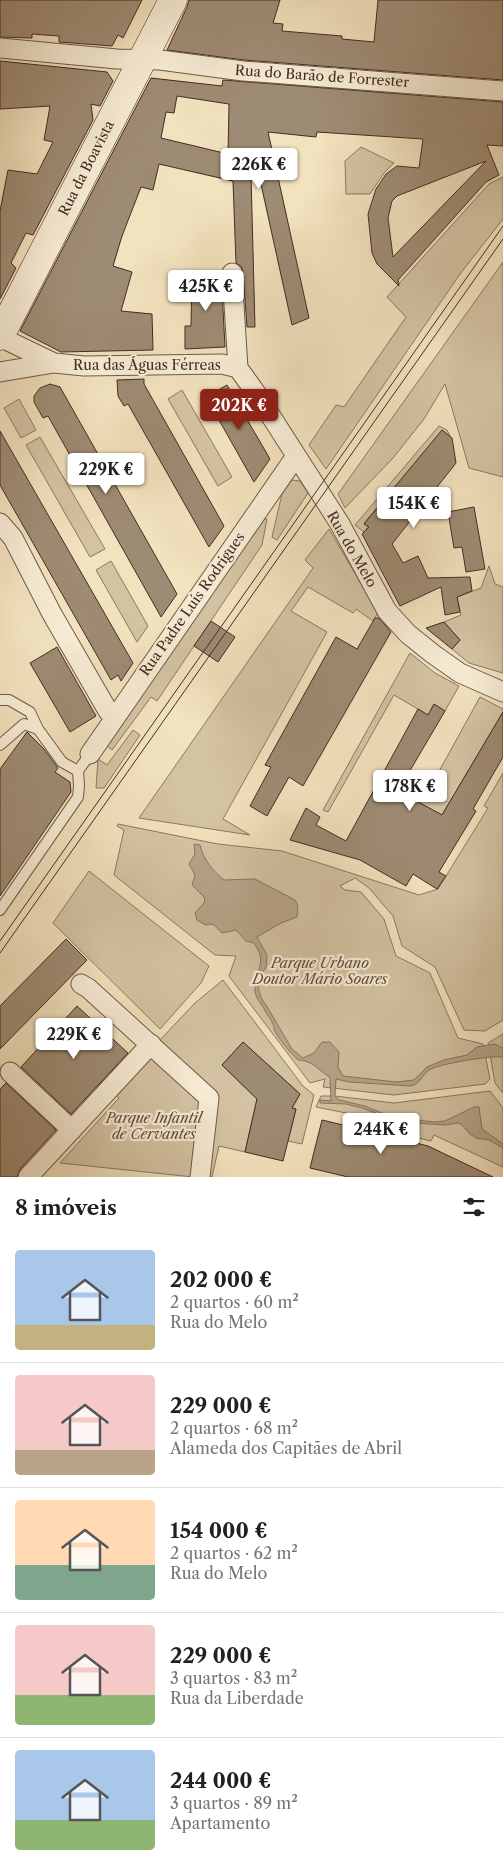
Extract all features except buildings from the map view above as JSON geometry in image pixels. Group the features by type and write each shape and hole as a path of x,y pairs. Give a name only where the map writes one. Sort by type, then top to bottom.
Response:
{"main road":[{"name":"Rua da Boavista","path":"0,337 173,0"}],"street":[{"name":"Rua do Barão de Forrester","path":"0,48 160,60 243,71 503,91"},
{"path":"232,273 238,368"},
{"name":"Rua das Águas Férreas","path":"0,337 54,363"},
{"name":"Rua das Águas Férreas","path":"0,372 54,363 84,366 222,364 238,368"},
{"name":"Rua do Melo","path":"238,368 340,524 387,611 408,634 460,673 503,692"},
{"name":"Rua Padre Luís Rodrigues","path":"90,754 296,456"},
{"path":"0,523 13,538 57,622 108,711"},
{"path":"81,984 88,988 151,1044 209,1098 200,1177"},
{"path":"28,1177 151,1044"},
{"path":"10,1072 72,1130"}],"lane":[{"path":"0,700 8,700 30,712 38,729 62,762 78,771"},
{"path":"0,745 24,724 38,729"},
{"path":"0,910 78,797 78,771 90,754"}],"green space":[{"path":"361,147 394,163 384,173 370,194 346,194 345,161"},
{"path":"503,177 503,219 460,274 326,469 309,445 336,405 344,407 406,317 387,297 489,184"},
{"path":"503,262 503,477 469,468 445,384 424,419 393,458 345,508 338,494"},
{"path":"182,390 232,477 218,486 168,399"},
{"path":"19,399 36,430 21,438 4,408"},
{"path":"439,426 447,430 450,436 442,431 364,523 368,527 364,532 355,525"},
{"path":"40,437 105,549 90,557 26,445"},
{"path":"292,480 300,481 308,493 277,540 272,537 282,494"},
{"path":"261,519 267,519 262,545 157,701 151,697 112,750 106,745"},
{"path":"329,529 378,613 373,621 356,609 353,613 308,587 291,611 327,632 223,819 250,835 139,818 313,568 305,560"},
{"path":"111,561 148,626 137,642 96,570"},
{"path":"489,566 495,584 503,587 503,673 469,663 452,649 460,640 444,622 461,615 457,597 481,588"},
{"path":"410,653 435,673 459,686 445,711 434,704 428,715 394,695 328,812 323,810"},
{"path":"480,697 503,709 503,712 442,815 421,804"},
{"path":"133,730 140,735 104,788 96,788 98,759 107,765"},
{"name":"Parque Urbano Doutor Mário Soares","path":"503,773 503,1020 485,1031 464,1030 435,967 402,946 393,916 369,888 355,878 340,886 345,890 361,892 384,919 396,956 430,973 458,1038 483,1044 490,1079 485,1084 394,1095 323,1087 325,1079 310,1083 229,976 236,956 215,955 114,875 124,830 117,826 118,824 218,844 282,851 419,895 438,889 488,808 484,806"},
{"path":"89,871 209,966 201,983 160,1029 53,923"},
{"path":"223,980 303,1086 314,1095 302,1144 288,1141 296,1109 292,1108 300,1094 243,1042 222,1065 257,1099 245,1152 219,1146 212,1177 206,1177 215,1093 159,1041 195,1003"},
{"path":"503,1034 503,1093 495,1083 488,1043"},
{"name":"Parque Infantil de Cervantes","path":"151,1055 202,1102 193,1177 60,1163 119,1098 115,1093"},
{"path":"490,1091 503,1108 503,1167 434,1135 431,1141 401,1134 401,1124 316,1107 321,1096 394,1103"}],"shaded area":[{"path":"194,844 200,845 203,855 209,864 224,880 255,879 295,900 298,906 297,917 281,923 257,937 267,955 266,967 259,978 259,991 292,1049 303,1058 314,1053 322,1042 330,1042 339,1052 338,1067 343,1076 396,1082 414,1080 427,1067 444,1060 467,1055 477,1047 495,1044 503,1048 503,1057 477,1059 434,1068 429,1070 417,1083 411,1086 349,1082 336,1079 335,1096 339,1100 365,1106 389,1116 435,1122 445,1121 474,1107 479,1107 482,1129 503,1144 503,1148 489,1140 476,1138 458,1123 445,1125 414,1123 386,1117 346,1104 320,1103 320,1100 331,1101 330,1077 311,1063 297,1059 291,1054 277,1034 255,991 255,983 261,962 254,943 246,941 236,930 222,933 213,925 206,925 197,920 195,913 204,903 205,898 192,885 195,875 189,864 195,854"}],"tram line":[{"path":"0,941 503,226"},
{"path":"0,953 503,239"}]}
